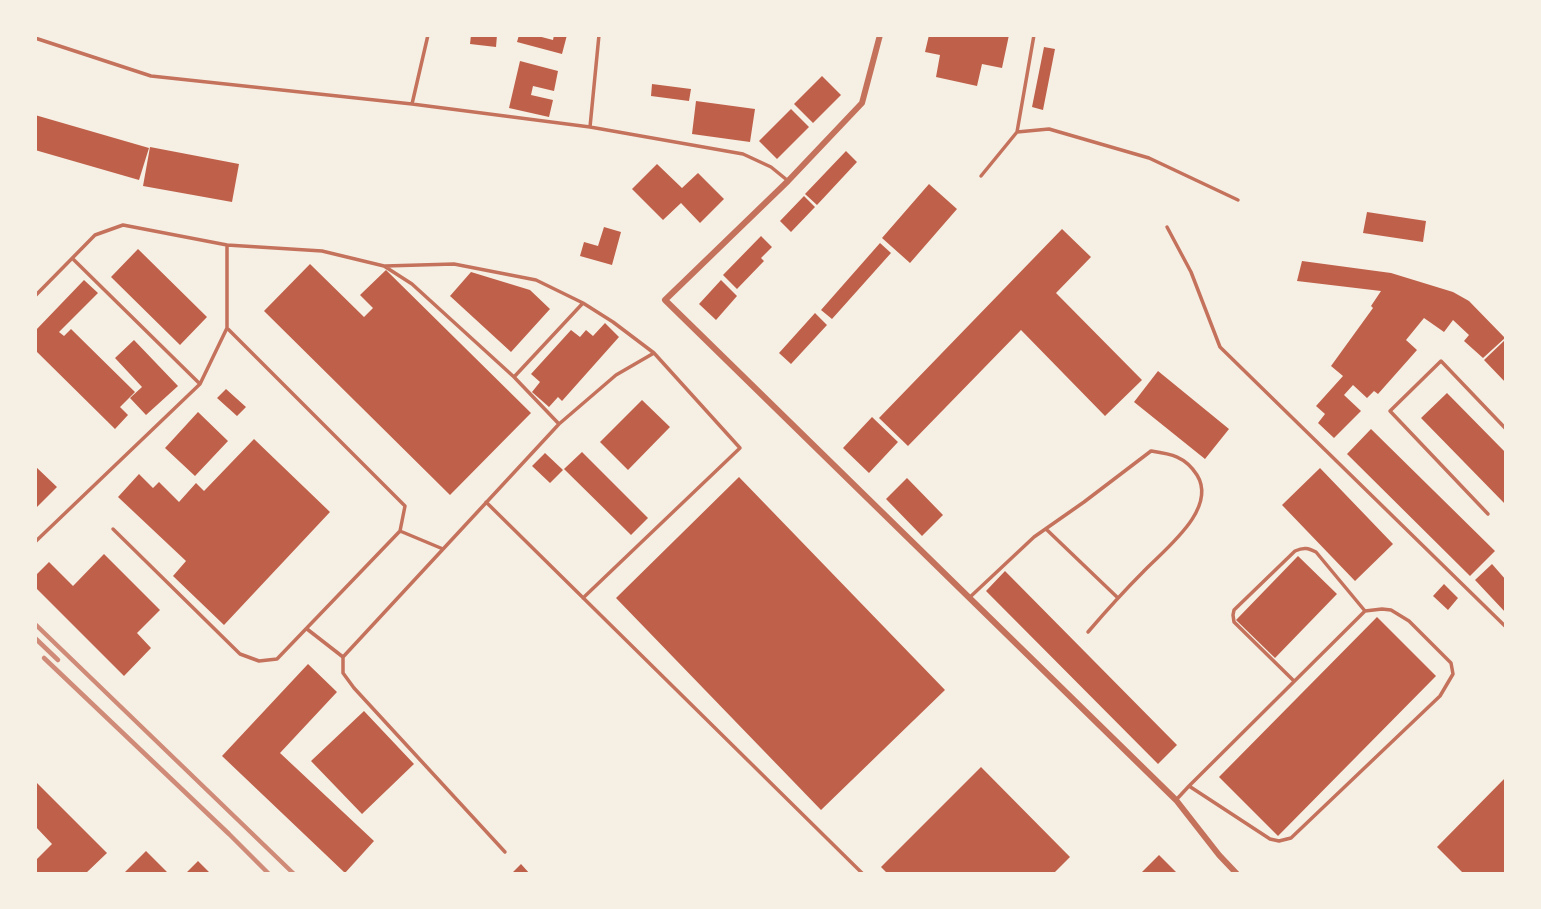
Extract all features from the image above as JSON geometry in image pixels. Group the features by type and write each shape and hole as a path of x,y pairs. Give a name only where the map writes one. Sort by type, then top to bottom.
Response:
{"street":[{"path":"880,35 862,103 788,181 664,300 1176,800 1237,874"}],"lane":[{"path":"411,104 428,35"},
{"path":"590,127 599,35"},
{"path":"981,176 1017,132 1034,35"},
{"path":"35,38 151,76 411,104 590,127 743,155 772,167 788,181"},
{"path":"1017,132 1049,129 1149,159 1238,200"},
{"path":"35,296 96,235 124,225 227,245 322,251 384,266 454,264 536,280 583,303 654,353 740,447 583,598"},
{"path":"1167,227 1191,272 1220,347 1506,627"},
{"path":"35,542 201,384 227,328 227,245"},
{"path":"72,259 201,384"},
{"path":"384,266 412,284 514,377 559,424"},
{"path":"514,377 583,303"},
{"path":"113,529 240,654 259,661 277,659 400,531 405,506 227,328"},
{"path":"505,852 354,688 343,673 343,657 559,424 616,375 654,353"},
{"path":"1488,514 1390,411 1441,361 1506,429"},
{"path":"969,598 1034,537 1151,451 1174,454 1192,467 1202,483 1202,499 1191,523 1088,632"},
{"path":"486,502 863,874"},
{"path":"1046,529 1118,598"},
{"path":"400,531 443,549"},
{"path":"1294,681 1234,622 1234,610 1296,551 1309,548 1316,552 1365,611"},
{"path":"1176,800 1189,786 1365,611 1391,610 1409,621 1451,663 1453,674 1440,696 1291,838 1279,841 1270,839 1189,786"},
{"path":"307,629 343,657"}],"building":[{"path":"471,35 497,35 496,47 470,44"},
{"path":"519,35 534,35 553,40 554,35 567,35 562,54 517,42"},
{"path":"929,35 1009,35 1002,68 982,64 977,86 936,77 940,55 925,52"},
{"path":"1044,47 1055,49 1043,110 1032,107"},
{"path":"520,61 558,71 554,91 533,86 531,95 553,100 549,117 509,108"},
{"path":"822,76 841,95 813,123 794,104"},
{"path":"652,84 691,89 689,101 651,96"},
{"path":"696,101 755,109 750,142 692,134"},
{"path":"791,109 809,127 777,159 759,141"},
{"path":"35,115 149,148 139,180 35,150"},
{"path":"150,147 239,164 232,202 143,186"},
{"path":"846,151 857,162 817,205 805,194"},
{"path":"657,164 682,188 698,173 724,199 700,223 681,203 663,220 632,189"},
{"path":"929,184 957,209 910,263 882,238"},
{"path":"804,196 815,207 791,232 780,221"},
{"path":"1367,212 1426,221 1423,242 1363,233"},
{"path":"604,227 621,232 612,265 580,256 584,242 598,246"},
{"path":"1062,229 1091,257 1056,293 1142,380 1105,416 1021,330 908,446 879,418"},
{"path":"761,236 772,247 761,258 764,261 737,289 723,275"},
{"path":"880,243 891,253 832,319 821,310"},
{"path":"138,249 207,317 180,345 111,277"},
{"path":"1302,261 1391,273 1453,292 1469,301 1505,338 1483,358 1464,341 1469,335 1453,320 1444,332 1424,318 1406,340 1417,350 1378,394 1374,391 1367,398 1353,385 1344,395 1361,411 1334,438 1318,423 1325,414 1316,406 1343,376 1331,366 1373,308 1371,306 1381,291 1297,281"},
{"path":"310,264 364,317 373,308 360,295 386,270 531,413 450,495 264,311"},
{"path":"471,272 530,290 550,309 511,352 450,296"},
{"path":"84,280 98,293 59,332 64,336 71,329 135,392 120,407 128,415 115,429 35,350 35,331"},
{"path":"721,280 737,296 716,320 699,304"},
{"path":"815,313 827,325 791,364 779,353"},
{"path":"605,323 619,337 562,401 558,397 549,407 532,392 540,382 531,374 571,330 580,337 586,330 593,336"},
{"path":"1506,339 1506,383 1484,360"},
{"path":"134,340 178,386 146,415 130,398 142,387 115,358"},
{"path":"1158,371 1229,429 1205,459 1134,402"},
{"path":"226,389 246,407 237,416 217,398"},
{"path":"1447,393 1506,453 1506,505 1421,418"},
{"path":"642,400 670,427 628,470 600,442"},
{"path":"198,412 228,441 195,476 165,448"},
{"path":"872,417 898,442 869,473 843,448"},
{"path":"1371,429 1495,551 1470,576 1347,454"},
{"path":"254,439 330,512 224,625 173,576 186,561 118,497 139,474 153,488 159,482 179,502 196,483 204,491"},
{"path":"582,452 648,518 631,535 564,469"},
{"path":"545,453 563,470 550,483 532,466"},
{"path":"35,466 57,487 35,509"},
{"path":"1320,468 1393,544 1355,581 1282,505"},
{"path":"739,477 945,690 821,810 616,598"},
{"path":"907,478 943,515 922,536 886,499"},
{"path":"104,554 160,610 137,633 151,648 124,676 35,587 35,576 49,562 73,586"},
{"path":"1298,556 1337,594 1275,658 1236,620"},
{"path":"1492,564 1506,580 1506,613 1475,580"},
{"path":"1005,571 1177,745 1158,764 986,591"},
{"path":"1444,584 1458,598 1448,610 1433,596"},
{"path":"1377,617 1436,676 1278,836 1219,777"},
{"path":"308,664 337,692 280,753 374,841 345,873 222,756"},
{"path":"364,711 414,764 362,814 311,761"},
{"path":"981,767 1070,857 1053,874 888,874 881,867"},
{"path":"1506,777 1506,874 1464,874 1437,847"},
{"path":"35,781 107,853 85,874 35,874 35,861 52,844 35,826"},
{"path":"146,851 169,874 123,874"},
{"path":"1159,855 1178,874 1140,874"},
{"path":"198,861 211,874 185,874"},
{"path":"521,864 530,874 511,874"}],"railway":[{"path":"35,624 294,874"},
{"path":"35,638 58,660"},
{"path":"44,658 269,874"}]}
